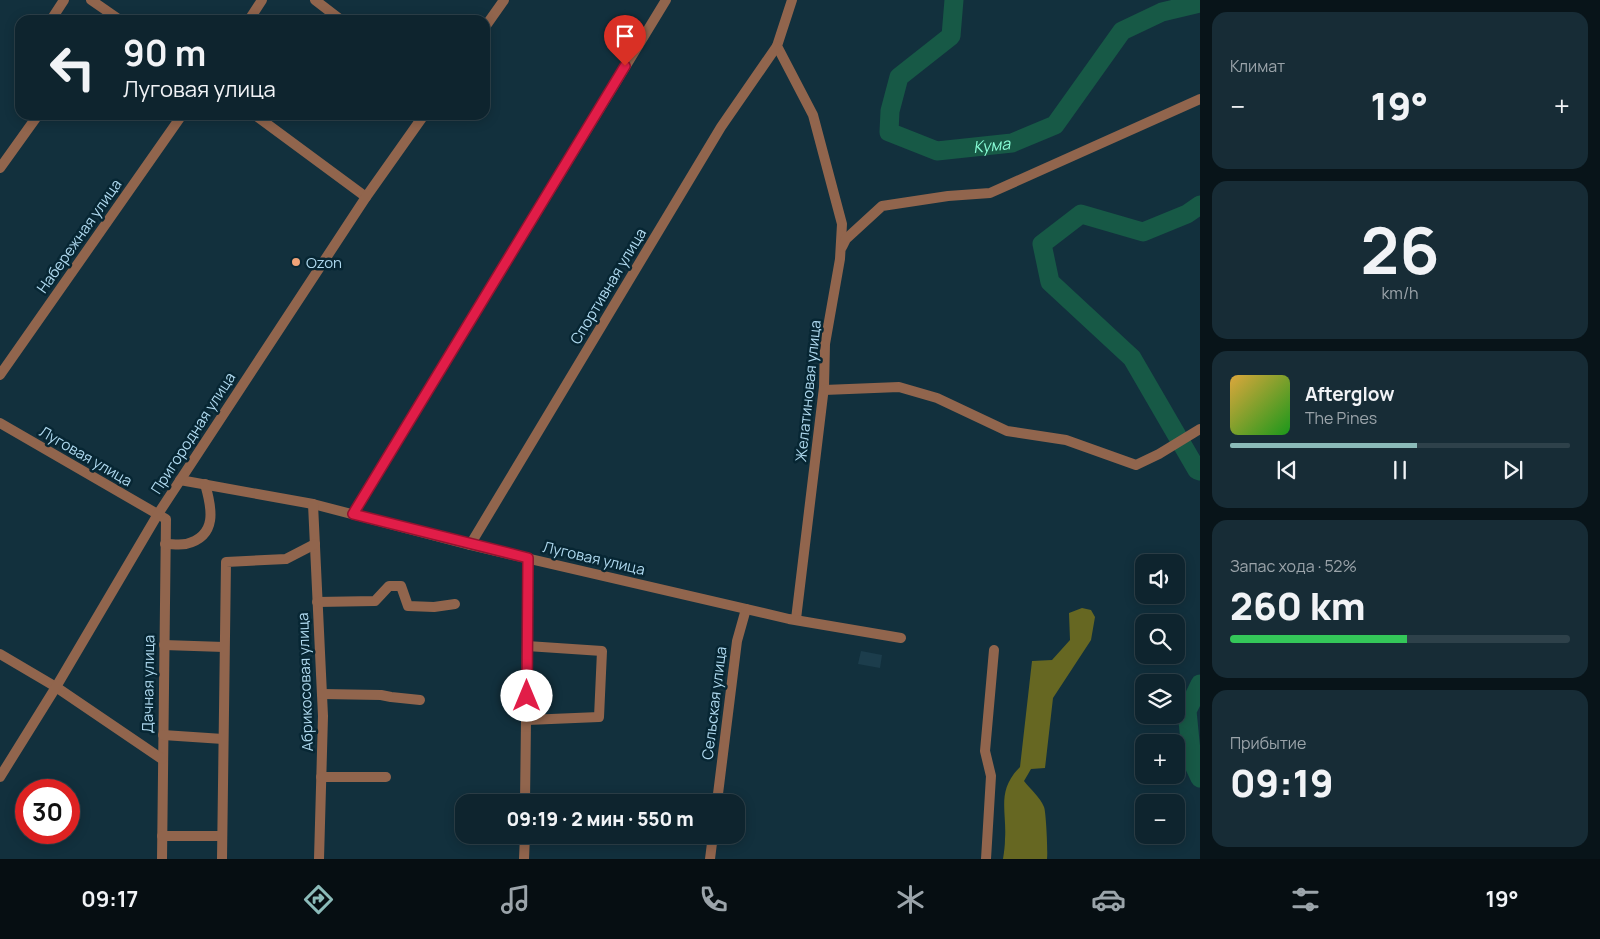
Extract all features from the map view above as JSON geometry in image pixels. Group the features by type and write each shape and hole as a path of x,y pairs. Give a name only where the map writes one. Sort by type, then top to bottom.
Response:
{"street":[{"path":"54,15 64,0"},
{"path":"91,0 113,15"},
{"path":"252,15 262,0"},
{"path":"315,0 334,15"},
{"path":"490,20 504,0"},
{"path":"353,514 666,0"},
{"path":"777,46 792,0"},
{"name":"Желатиновая улица","path":"777,46 813,116 842,224 840,250 825,344 824,390 796,619"},
{"name":"Спортивная улица","path":"470,545 721,127 777,46"},
{"path":"840,250 846,238 882,206 948,196 990,193 1200,99"},
{"path":"0,168 34,120"},
{"name":"Набережная улица","path":"0,375 178,120"},
{"path":"262,120 366,197"},
{"name":"Пригородная улица","path":"0,776 56,687 158,514 366,197 420,120"},
{"path":"824,390 899,387 936,398 1007,430 1066,440 1136,465 1159,454 1200,429"},
{"name":"Луговая улица","path":"0,423 158,514"},
{"name":"Луговая улица","path":"180,480 313,504 470,545 746,609 901,638"},
{"path":"165,544 184,544 196,540 206,531 210,522 211,505 205,484"},
{"name":"Абрикосовая улица","path":"313,504 322,694 319,859"},
{"name":"Дачная улица","path":"158,514 166,520 162,859"},
{"path":"222,859 226,562 286,559 315,544"},
{"path":"525,794 528,558"},
{"path":"317,602 375,601 389,586 400,586 408,606 434,607 455,604"},
{"name":"Сельская улица","path":"718,794 737,641 746,609"},
{"path":"164,645 224,647"},
{"path":"527,720 599,718 602,651 528,646"},
{"path":"986,859 991,776 985,751 994,650"},
{"path":"0,654 56,687 162,759"},
{"path":"322,694 382,694 391,698 420,700"},
{"path":"163,735 223,738"},
{"path":"321,777 386,777"},
{"path":"162,836 222,836"},
{"path":"524,859 525,844"},
{"path":"710,859 712,844"}],"shaded area":[{"path":"1082,608 1091,610 1095,617 1091,640 1053,698 1045,768 1031,769 1024,781 1044,807 1047,832 1047,859 1003,859 1005,793 1008,784 1020,767 1032,661 1052,660 1070,640 1069,613"},
{"path":"861,651 882,655 880,668 858,664"}],"waterway":[{"name":"Кума","path":"954,0 951,36 899,77 890,111 889,132 937,151 1012,143 1055,125 1122,31 1162,12 1200,3"},
{"name":"Кума","path":"1200,205 1187,214 1143,232 1081,214 1042,244 1050,282 1132,358 1197,470 1200,471"},
{"name":"Кума","path":"1200,684 1187,711 1192,761 1200,778"}],"place":[{"name":"Ozon","path":"296,262"}],"route":[{"path":"527,696 528,558 470,545 353,514 625,66"}]}
